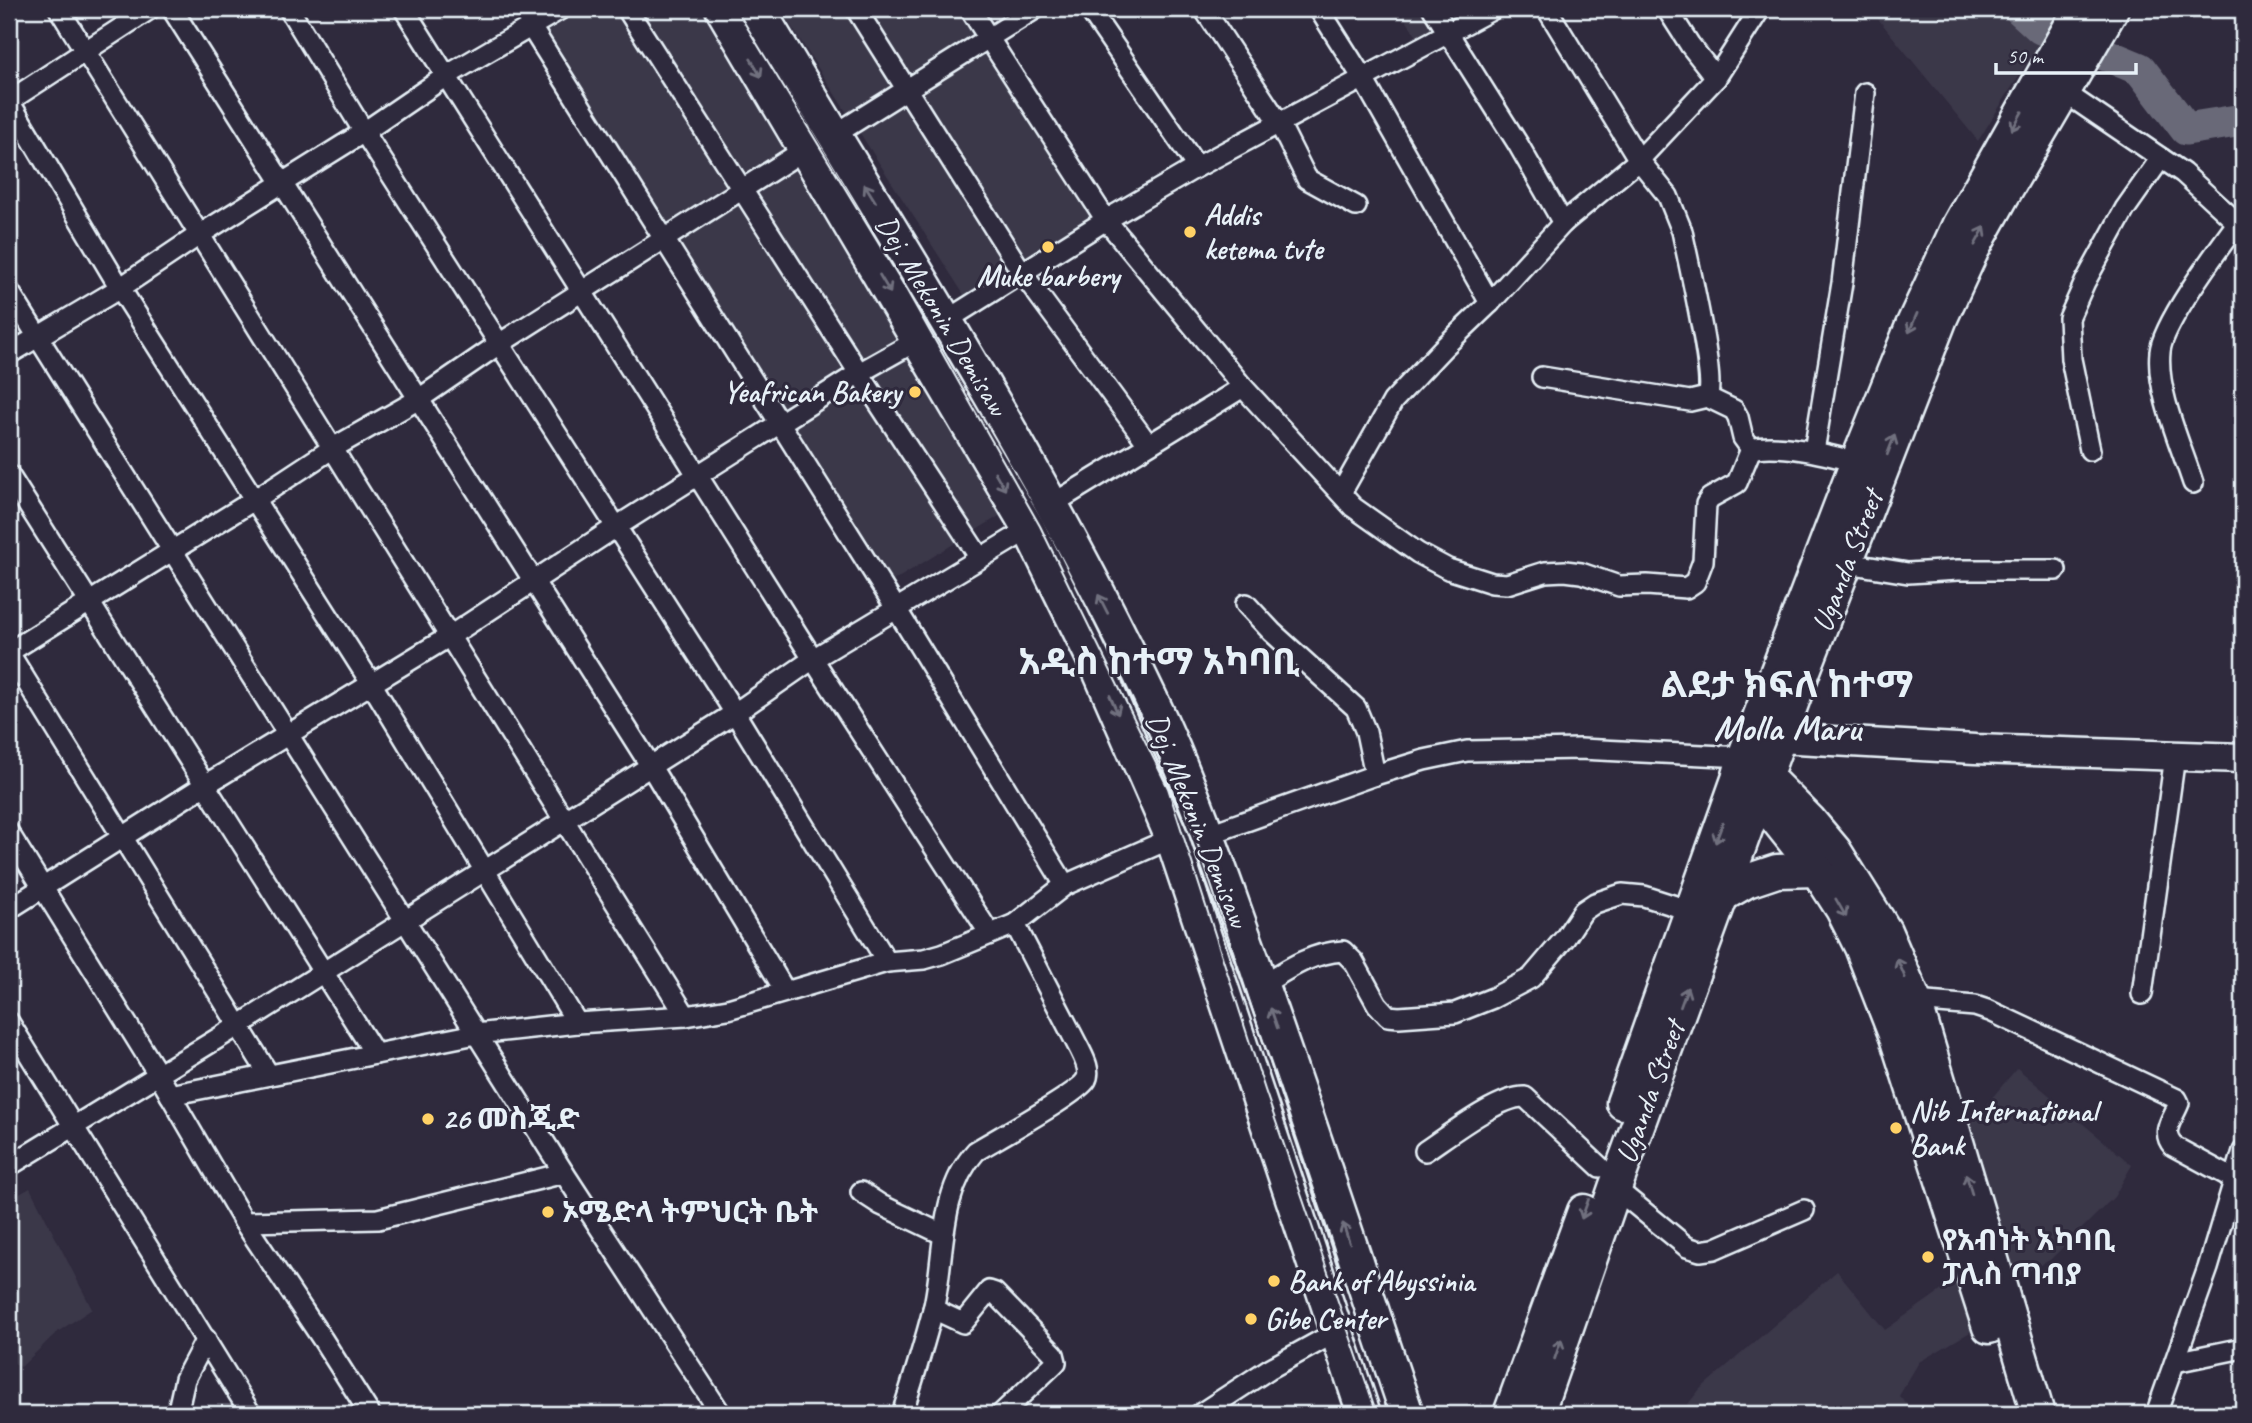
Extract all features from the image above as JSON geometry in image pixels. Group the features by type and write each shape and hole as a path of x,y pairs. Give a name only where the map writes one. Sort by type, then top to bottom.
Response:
{"main road":[{"name":"Dej. Mekonin Demisaw","path":"722,9 1029,529 1100,673 1172,838 1364,1414"},
{"name":"Dej. Mekonin Demisaw","path":"758,9 947,320 1052,505 1162,722 1262,985 1407,1414"},
{"name":"Uganda Street","path":"1537,1414 1607,1178 1691,911 1752,776 1779,738 1941,318 1972,250 2064,76 2094,13"},
{"name":"Uganda Street","path":"1510,1414 1721,896 1752,776 1857,462 1912,326 1959,224 2064,76"},
{"path":"1779,738 2243,758"},
{"path":"1752,776 1842,909 1882,996 2018,1414"},
{"path":"1752,776 1826,841 1885,931 1915,1001 2038,1414"},
{"path":"1721,896 1747,881 1777,871 1817,870"}],"street":[{"path":"59,9 686,1016"},
{"path":"150,9 9,102 120,288 370,684 577,1023"},
{"path":"172,9 650,765 785,991"},
{"path":"289,9 364,132 735,713 887,962"},
{"path":"404,9 697,476 990,934"},
{"path":"9,354 120,288 200,234 364,132 446,76 561,9"},
{"path":"627,9 980,558"},
{"path":"856,9 1023,274 1148,444"},
{"path":"970,9 1106,220 1243,387 1353,507 1418,553 1448,569 1492,583 1507,584 1545,572 1565,571 1581,573 1619,586 1686,588 1695,582 1703,561 1706,504 1710,498 1737,483 1751,450"},
{"path":"834,135 1035,9"},
{"path":"1089,9 1196,167"},
{"path":"1204,9 1279,123 1307,179 1356,206"},
{"path":"1319,9 1362,77 1490,303"},
{"path":"1433,9 1563,223"},
{"path":"947,320 1196,167 1493,9"},
{"path":"1547,9 1639,160 1668,197 1682,231 1711,387 1707,397"},
{"path":"1667,9 1716,78"},
{"path":"1341,493 1394,401 1490,303 1563,223 1639,160 1716,78 1760,9"},
{"path":"531,27 897,610 1065,885"},
{"path":"2064,76 2161,158 2183,173 2241,225 2200,275 2171,324 2160,350 2163,389 2193,483"},
{"path":"1814,451 1842,282 1865,93"},
{"path":"269,1075 9,653 333,449 419,399 499,344 744,190 804,149"},
{"path":"2090,450 2071,359 2069,318 2085,282 2125,209 2161,158"},
{"path":"9,291 564,1173 721,1414"},
{"path":"9,909 205,785 450,636 859,373 918,340"},
{"path":"1542,377 1690,401 1707,397 1734,410 1743,438 1751,450"},
{"path":"1052,505 1243,387"},
{"path":"1751,450 1761,448 1814,451 1857,462"},
{"path":"9,475 375,1054"},
{"path":"9,1166 238,1026 735,713 813,659 1029,529"},
{"path":"1847,563 1908,573 2056,570"},
{"path":"1246,604 1272,632 1356,708 1366,733 1375,775"},
{"path":"1207,835 1375,775 1447,754 1489,750 1580,749 1752,776"},
{"path":"2142,994 2175,756"},
{"path":"9,833 158,1074 244,1222 370,1414"},
{"path":"170,1095 476,1034 577,1023 686,1016 728,1009 887,962 942,954 1016,924 1065,885 1172,838"},
{"path":"1262,985 1301,961 1324,952 1343,951 1354,962 1377,1004 1388,1016 1455,1013 1493,998 1531,978 1565,938 1583,911 1595,903 1622,894 1644,896 1691,911"},
{"path":"902,1414 933,1308 942,1234 956,1183 965,1162 975,1151 1084,1084 1087,1077 1080,1049 1016,924"},
{"path":"1915,1001 1975,1006 1990,1011 2176,1099 2179,1103 2166,1132 2167,1139 2173,1146 2234,1179"},
{"path":"9,1022 251,1414"},
{"path":"1425,1151 1501,1102 1516,1096 1525,1097 1607,1178 1687,1247 1700,1251 1714,1249 1804,1210"},
{"path":"2156,1414 2208,1268 2243,1151"},
{"path":"244,1222 378,1219 564,1173"},
{"path":"861,1192 881,1205 942,1234"},
{"path":"933,1308 963,1323 989,1291 995,1293 1054,1354 1056,1362 1000,1414"},
{"path":"1200,1414 1269,1369 1338,1331"},
{"path":"177,1414 184,1380 206,1339"},
{"path":"2175,1362 2243,1348"}],"shaded area":[{"path":"511,9 709,9 755,81 888,322 1009,510 885,586"},
{"path":"780,9 964,9 1102,228 968,301"},
{"path":"1399,9 1471,9 1419,40"},
{"path":"1870,9 2061,9 1978,141"},
{"path":"2017,1068 2132,1165 2114,1197 2050,1260 2009,1281 1964,1131"},
{"path":"30,1188 92,1309 56,1333 21,1367 9,1360 9,1200"},
{"path":"1837,1271 1885,1330 1959,1278 1972,1331 1919,1362 1899,1396 1916,1414 1680,1414 1700,1389"}],"waterway":[{"path":"2020,9 2041,28 2140,69 2186,129 2243,120"}],"tram line":[{"path":"736,9 902,282 1040,526 1168,788 1265,1090 1377,1414"},
{"path":"1185,806 1341,1277"}],"place":[{"name":"Addis ketema tvte","path":"1190,232"},
{"name":"Muke barbery","path":"1048,247"},
{"name":"Yeafrican Bakery","path":"915,392"},
{"name":"26 መስጂድ","path":"428,1119"},
{"name":"Nib International Bank","path":"1896,1128"},
{"name":"ኦሜድላ ትምህርት ቤት","path":"548,1212"},
{"name":"የአብነት አካባቢ ፓሊስ ጣብያ","path":"1928,1257"},
{"name":"Bank of Abyssinia","path":"1274,1281"},
{"name":"Gibe Center","path":"1251,1319"}],"district":[{"name":"አዲስ ከተማ አካባቢ","path":"1159,661"},
{"name":"ልደታ ክፍለ ከተማ Molla Maru","path":"1787,706"}]}
